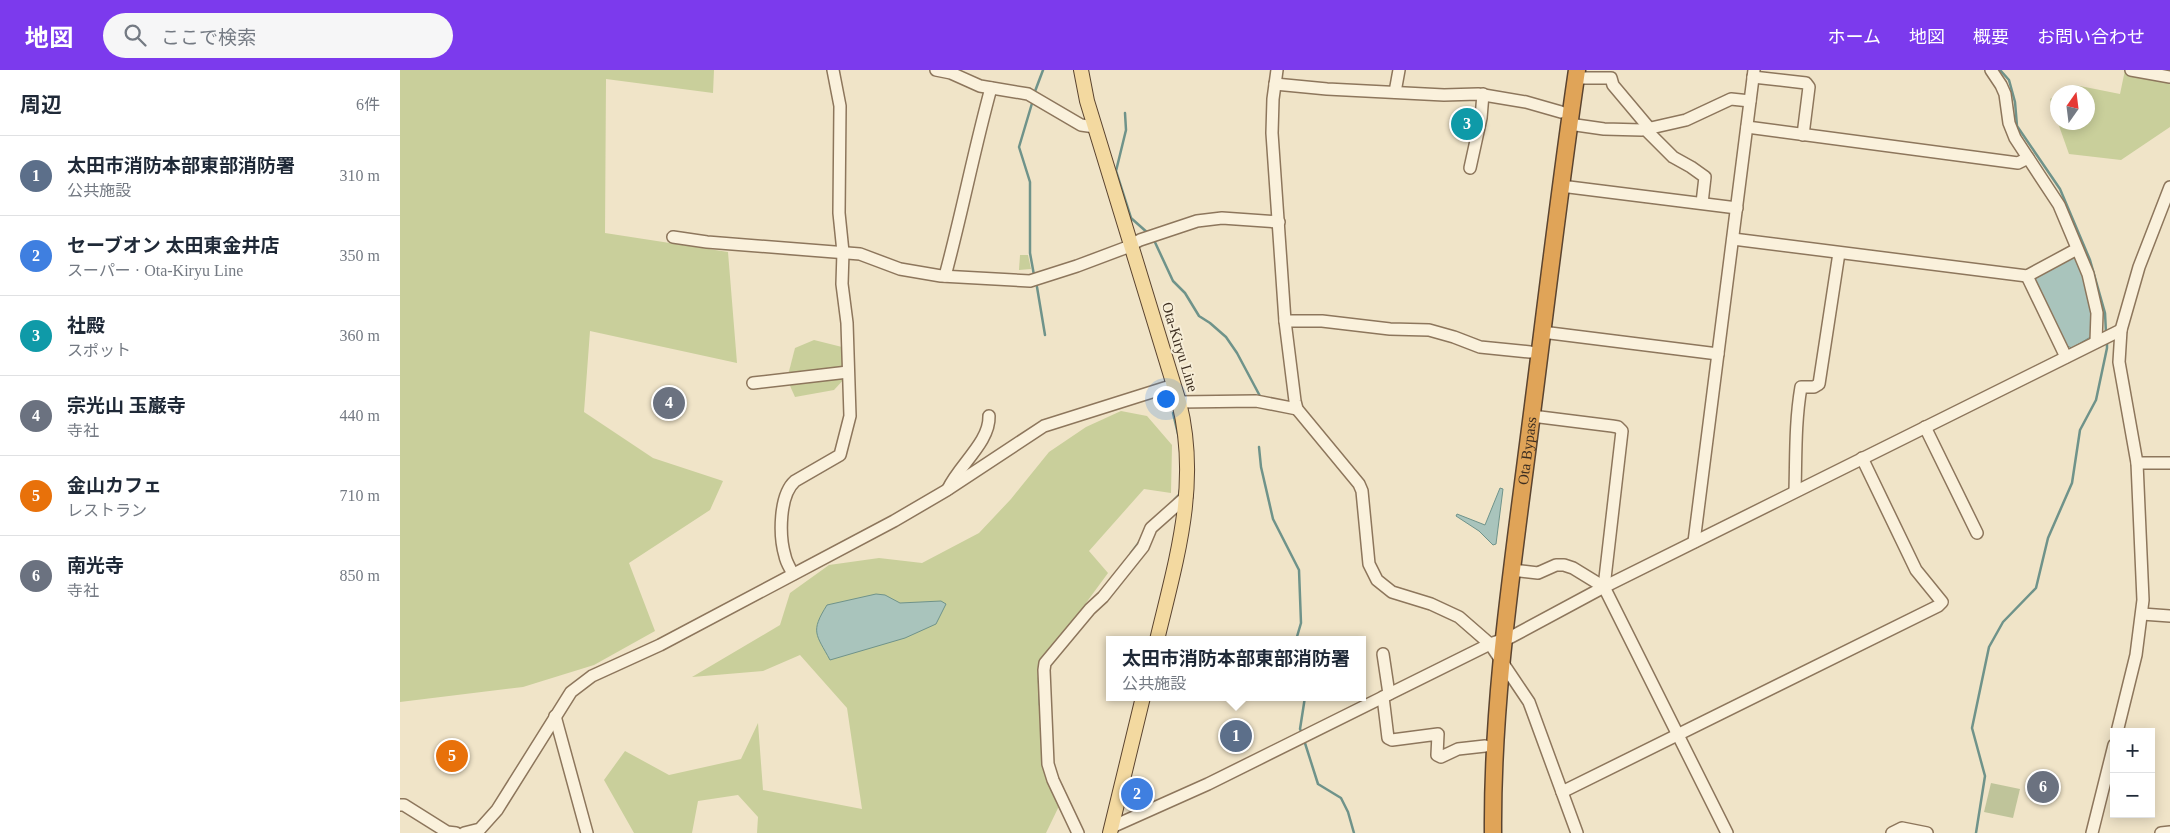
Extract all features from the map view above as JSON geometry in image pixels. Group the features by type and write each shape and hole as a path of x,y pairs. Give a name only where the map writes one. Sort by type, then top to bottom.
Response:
{"highway":[{"name":"Ota Bypass","path":"1483,833 1485,746 1530,352 1573,73"},
{"name":"Ota Bypass","path":"1493,833 1492,774 1497,648 1512,570 1532,416 1561,186 1565,118"}],"main road":[{"name":"Ota-Kiryu Line","path":"1081,70 1094,127 1179,402 1188,455 1187,496 1180,539 1158,636"},
{"path":"1112,830 1142,701"}],"street":[{"path":"793,574 785,558 782,538 782,520 786,495 790,486 795,481 832,461 843,452 850,416 847,323 842,284 843,252 839,213 840,106 833,70"},
{"path":"936,70 951,73 991,88 1033,96 1081,125 1094,127"},
{"path":"971,82 975,70"},
{"path":"1278,70 1275,84 1272,133 1285,322 1289,366 1297,409 1359,484 1362,492 1369,564 1377,580 1392,592 1431,604 1459,617 1497,648 1529,702 1577,833"},
{"path":"1395,92 1399,70"},
{"path":"1991,70 2001,84 2005,94 2008,123 2012,131 2059,205 2095,298 2103,339"},
{"path":"2131,70 2170,78"},
{"path":"1573,73 1611,78 1613,85 1673,157 1704,177 1702,204"},
{"path":"1694,542 1753,73 1806,83 1809,87 1803,136"},
{"path":"1275,84 1327,89 1444,95 1482,94 1526,102 1565,118 1604,129 1648,129 1686,120 1731,99 1750,101"},
{"path":"945,276 963,209 972,161 991,88"},
{"path":"1470,168 1481,118 1482,94"},
{"path":"1747,127 1803,136 2018,163 2028,158"},
{"path":"1561,186 1737,208"},
{"path":"2118,728 2136,655 2142,614 2137,463 2119,362 2121,330 2137,275 2162,202 2170,187"},
{"path":"673,237 707,242 843,252 866,256 900,269 928,274 1036,280 1197,221 1222,218 1279,222"},
{"path":"1733,239 2027,276 2077,249"},
{"path":"1795,491 1796,433 1801,387 1814,387 1819,384 1839,253"},
{"path":"2027,276 2066,357"},
{"path":"1285,322 1322,320 1390,329 1429,330 1480,347 1530,352"},
{"path":"1366,700 1386,695 1497,648 1604,587 2121,330"},
{"path":"1542,332 1718,354"},
{"path":"752,383 848,372"},
{"path":"464,833 480,829 497,810 571,692 592,676 660,645 894,521 947,490 995,457 1054,422 1174,385"},
{"path":"1179,402 1256,401 1297,409"},
{"path":"947,490 953,477 987,432 989,416"},
{"path":"1532,416 1612,426 1618,427 1622,431 1604,587"},
{"path":"1925,427 1977,533"},
{"path":"1562,792 1930,610 1942,602 1916,570 1862,458"},
{"path":"2137,463 2170,463"},
{"path":"1078,833 1053,780 1048,764 1045,663 1090,609 1103,597 1143,547 1151,528 1187,496"},
{"path":"1512,570 1538,573 1564,565 1573,568 1604,587 1727,833"},
{"path":"2142,614 2170,616"},
{"path":"1384,654 1388,738 1392,740 1438,734 1437,755 1441,757 1458,749 1485,746"},
{"path":"1112,830 1304,736 1360,702"},
{"path":"555,716 587,833"},
{"path":"2092,833 2110,761"},
{"path":"400,805 404,805 447,832 456,833"},
{"path":"1892,833 1902,828 1927,833"},
{"path":"2161,833 2170,832"}],"green space":[{"path":"400,70 714,70 713,93 606,79 605,233 728,252 737,363 590,331 584,412 653,458 723,481 710,510 629,563 655,631 594,665 523,687 400,702"},
{"path":"2125,70 2170,70 2170,127 2121,160 2069,154 2060,130 2095,130 2095,89 2120,94"},
{"path":"1020,255 1028,255 1031,269 1019,270"},
{"path":"814,340 842,347 845,378 834,390 795,397 787,379 795,348"},
{"path":"1121,411 1147,416 1172,445 1171,493 1144,489 1089,551 1108,573 1039,667 1060,804 1046,833 757,833 758,817 738,795 698,801 692,833 634,833 604,780 625,751 669,775 741,759 758,723 763,790 862,809 847,708 800,655 763,671 692,677 780,625 790,593 829,565 879,558 922,563 979,533 1011,499 1049,452 1086,427"},
{"path":"1991,783 2020,789 2013,818 1984,812"}],"water":[{"path":"2077,255 2092,299 2092,336 2072,348 2067,346 2035,283 2036,276"},
{"path":"1500,488 1503,489 1496,544 1493,545 1479,531 1456,516 1457,514 1485,525"},
{"path":"876,594 885,595 900,603 941,601 946,604 936,624 905,638 830,660 817,633 818,621 827,605"}],"waterway":[{"path":"1034,94 1043,70"},
{"path":"2000,70 2009,80 2015,102 2017,126 2060,189 2090,260 2105,313 2106,333"},
{"path":"1033,100 1019,147 1030,182 1030,253 1034,275"},
{"path":"1125,113 1126,130 1116,171 1131,218 1149,234"},
{"path":"1153,238 1173,281 1185,293 1199,316 1226,337 1237,353 1261,398"},
{"path":"1037,287 1045,335"},
{"path":"1976,833 1985,776 1972,728 1989,647 2003,622 2036,588 2048,538 2072,483 2080,430 2096,400 2107,341"},
{"path":"1173,413 1179,438"},
{"path":"1259,447 1261,467 1273,519 1299,570 1301,623 1297,636"},
{"path":"1174,500 1179,495 1180,490"},
{"path":"1131,553 1140,541"},
{"path":"1039,678 1040,705"},
{"path":"1302,733 1300,729 1304,701"},
{"path":"1304,740 1318,784 1341,798 1348,812 1354,833"}],"place":[{"name":"社殿","path":"1467,124"},
{"name":"宗光山 玉巌寺","path":"669,403"},
{"name":"太田市消防本部東部消防署","path":"1236,736"},
{"name":"金山カフェ","path":"452,756"},
{"name":"南光寺","path":"2043,787"},
{"name":"セーブオン 太田東金井店","path":"1137,794"}]}
